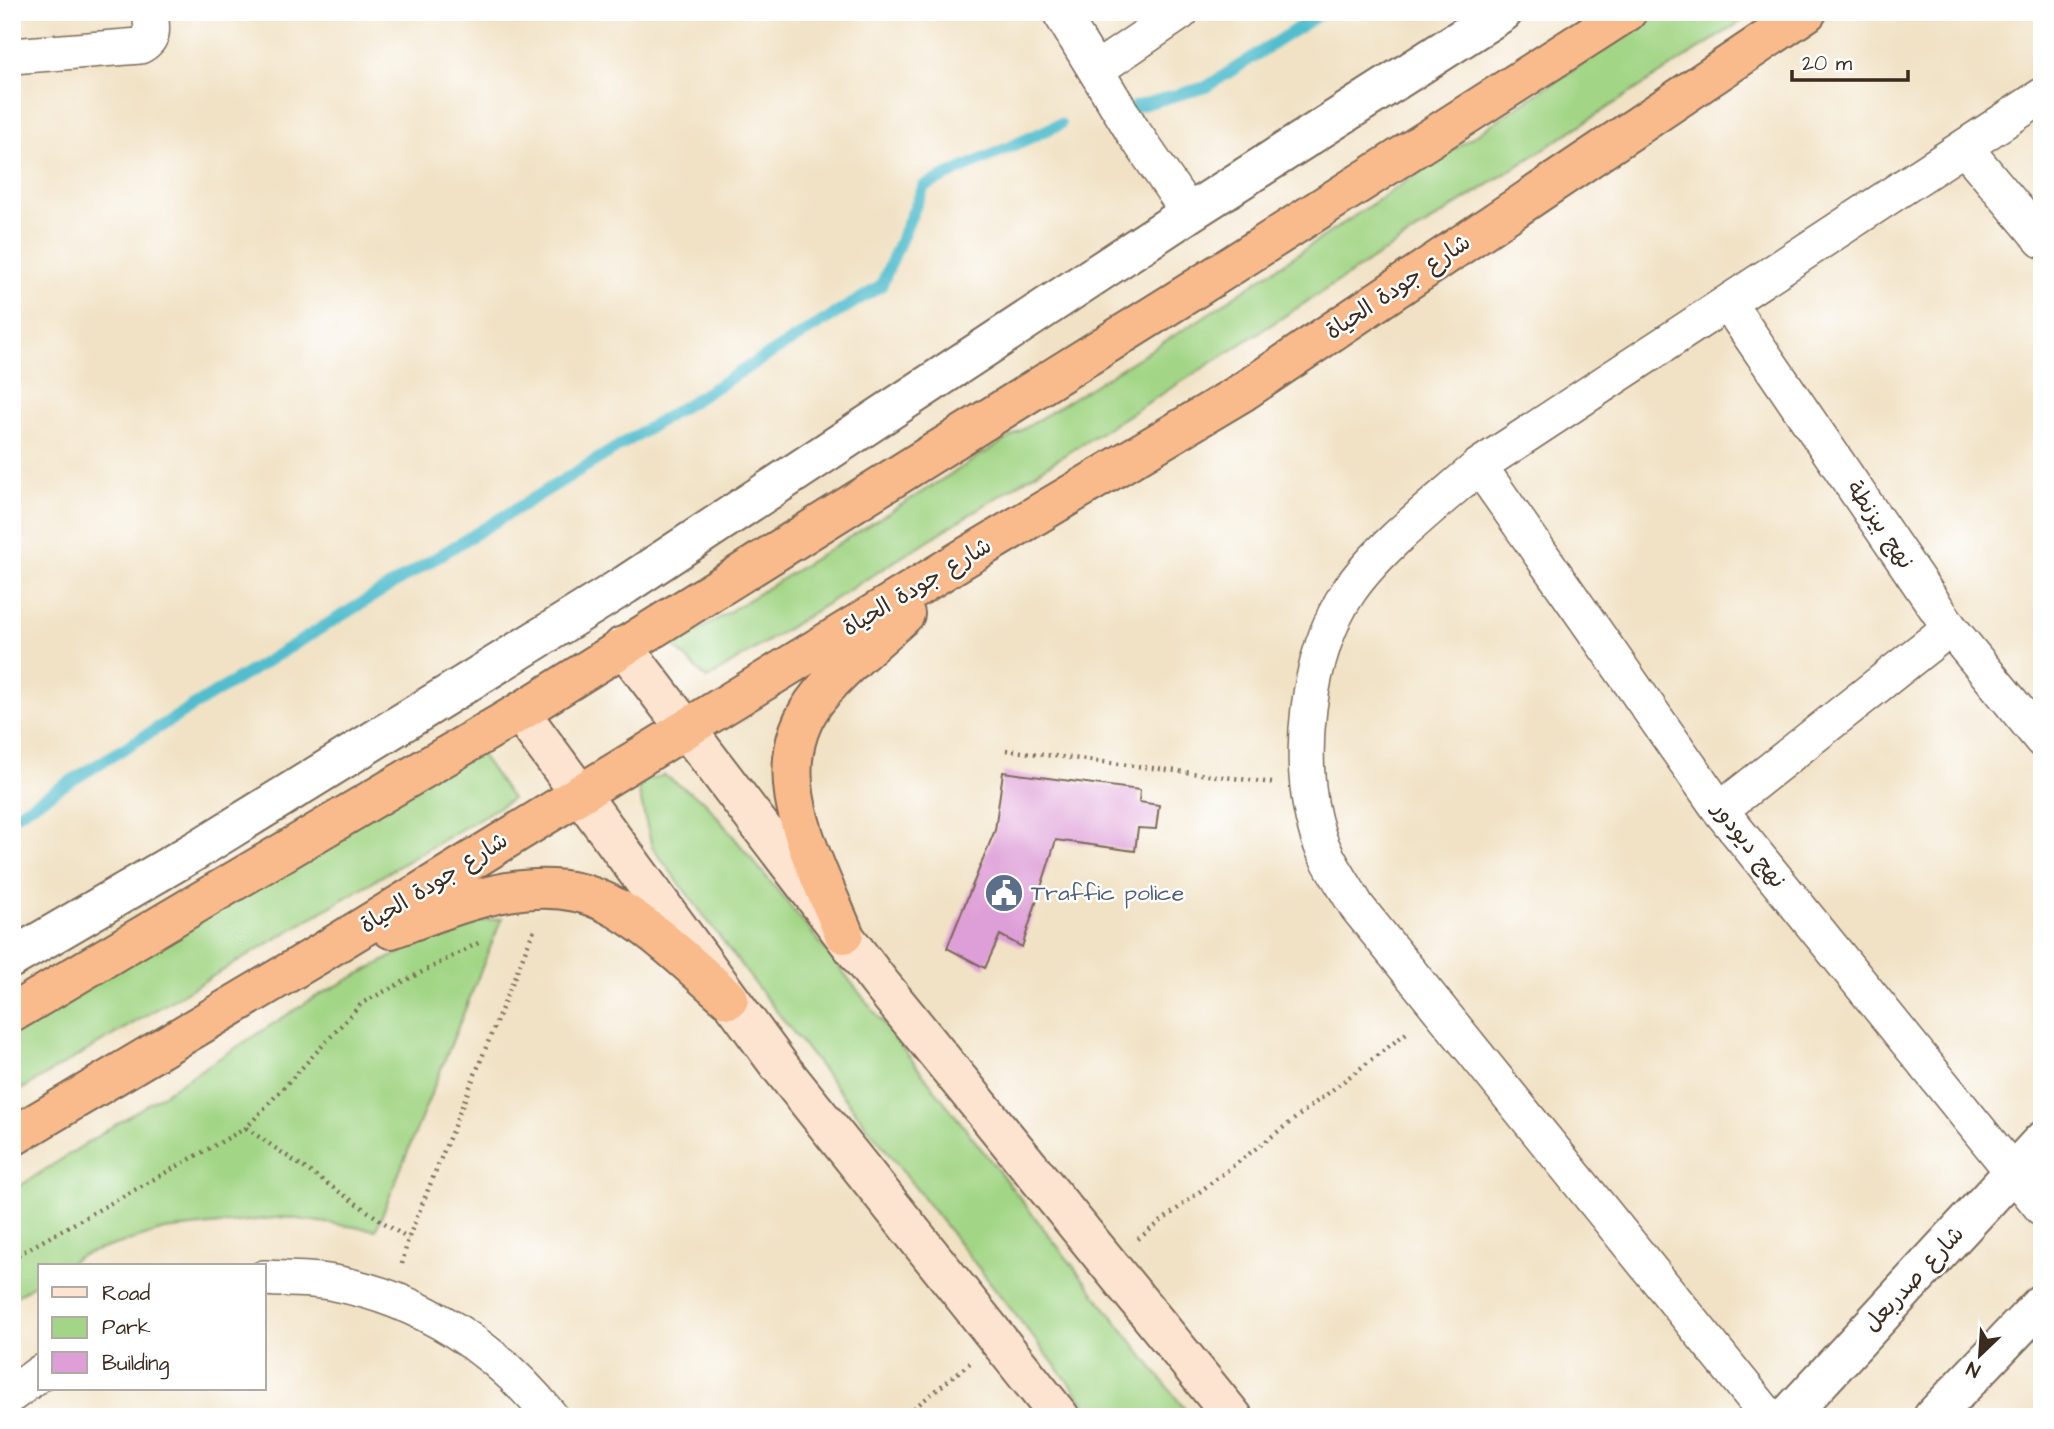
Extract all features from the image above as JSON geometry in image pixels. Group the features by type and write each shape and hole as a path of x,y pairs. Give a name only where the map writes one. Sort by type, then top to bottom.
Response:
{"highway":[{"path":"12,1013 520,712 1187,294 1627,12"},
{"name":"شارع جودة الحياة","path":"12,1137 316,956 686,728 1241,393 1807,12"},
{"path":"844,934 800,823 791,780 793,750 804,719 817,697 967,557"},
{"path":"316,956 462,903 510,892 565,889 606,902 646,929 729,999"}],"main road":[{"path":"623,646 880,983 1109,1261 1233,1417"},
{"path":"520,712 729,999 1059,1417"}],"street":[{"path":"12,55 140,46 149,41 153,32 150,12"},
{"path":"1060,12 1132,130 1189,213"},
{"path":"1096,70 1181,12"},
{"path":"12,958 195,851 625,585 1189,213 1503,12"},
{"path":"1769,1417 1357,907 1317,834 1308,788 1309,710 1320,653 1349,592 1399,536 1479,466 2042,96"},
{"path":"1965,148 2042,240"},
{"name":"نهج بيزنطة","path":"1728,303 1950,628 2042,740"},
{"name":"نهج ديودور","path":"1479,466 1720,810 2042,1208"},
{"path":"1720,810 1950,628"},
{"name":"شارع صدربعل","path":"1787,1417 2042,1141"},
{"path":"266,1278 332,1282 394,1299 459,1331 524,1383 551,1417"},
{"path":"1933,1417 2042,1303"},
{"path":"12,1394 38,1374"}],"path":[{"path":"1006,750 1308,788"},
{"path":"394,1299 408,1239 542,910 565,889"},
{"path":"12,1258 246,1128 362,1003 494,934"},
{"path":"1109,1261 1437,1009"},
{"path":"246,1128 408,1239"},
{"path":"902,1417 998,1340"}],"green space":[{"path":"1659,12 1756,12 1224,355 707,679 674,646 1199,320"},
{"path":"475,746 512,799 12,1095 12,1026"},
{"path":"664,775 705,802 822,945 1191,1417 1096,1417 759,989 652,847 637,784"},
{"path":"502,918 376,1230 284,1217 164,1230 82,1255 67,1264 38,1264 38,1282 12,1299 12,1191 315,997 451,926"}],"building":[{"name":"Traffic police","path":"1003,772 1140,790 1139,802 1159,805 1156,829 1138,828 1135,851 1056,840 1022,947 1000,935 985,968 947,948 995,830"}],"waterway":[{"path":"1134,107 1206,87 1323,12"},
{"path":"12,817 881,286 924,186 1060,124"}],"place":[{"name":"Traffic police","path":"1004,893"}]}
